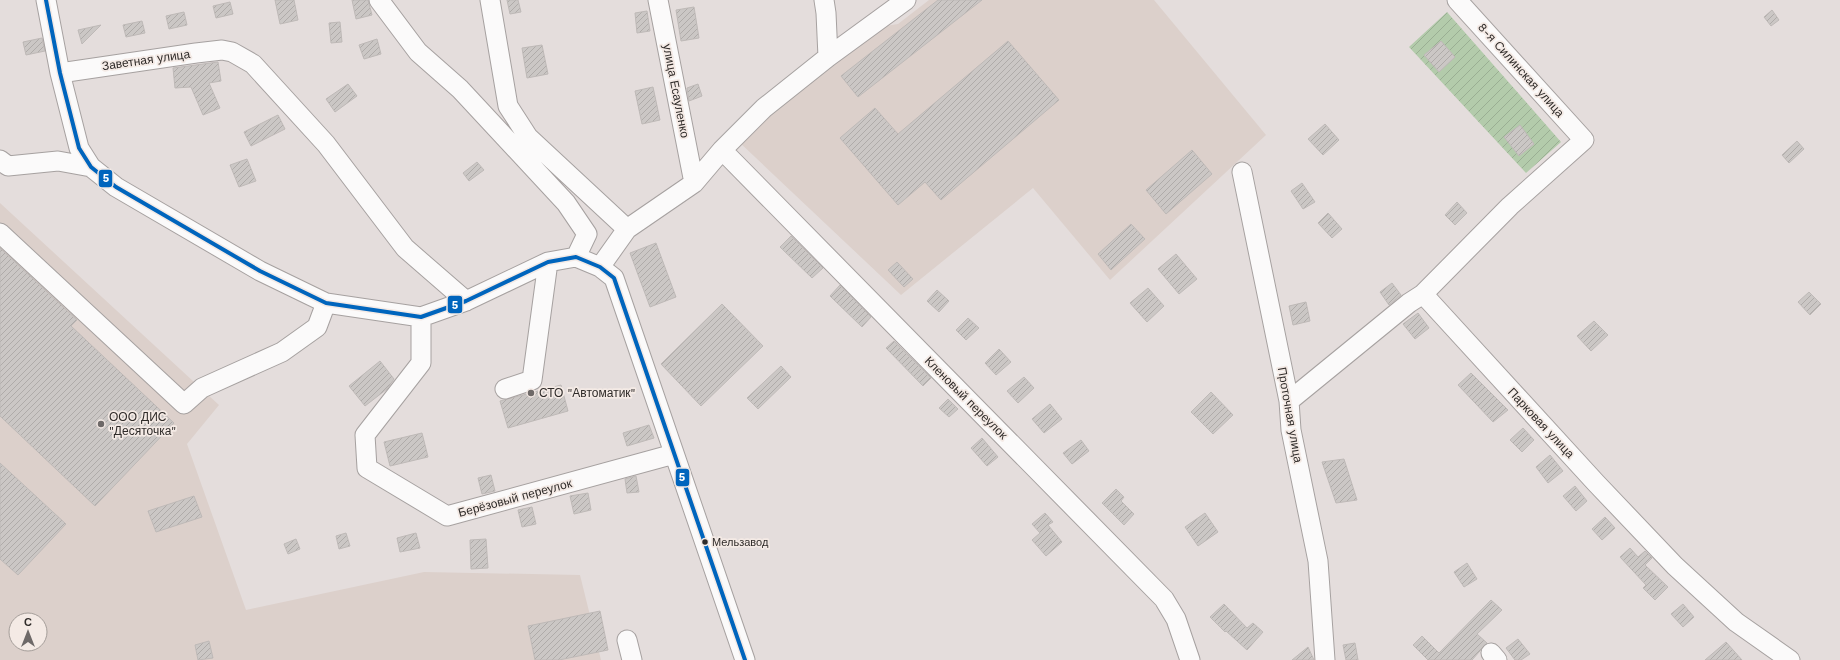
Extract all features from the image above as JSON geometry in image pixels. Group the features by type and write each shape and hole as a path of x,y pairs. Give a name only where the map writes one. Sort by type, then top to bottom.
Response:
{"street":[{"path":"46,0 60,73 79,148 91,168 116,187 260,271 326,303 421,317 466,301 548,262 576,257 600,267 614,278 745,660"},
{"path":"379,0 418,52 460,89 566,202 587,234 576,257"},
{"path":"490,0 508,106 528,137 627,229"},
{"name":"улица Есауленко","path":"658,0 694,183"},
{"path":"824,0 828,57"},
{"path":"600,267 627,229 694,183 722,150 764,108 828,57 906,0"},
{"name":"8-я Силинская улица","path":"1423,294 1510,206 1584,140 1457,0"},
{"name":"Заветная улица","path":"60,73 196,53 222,50 232,52 253,64 326,144 405,248 466,301"},
{"name":"Кленовый переулок","path":"722,150 1164,599 1176,619 1190,660"},
{"path":"0,160 8,166 58,162 91,168"},
{"name":"Проточная улица","path":"1242,172 1289,401 1291,430 1318,561 1325,660"},
{"path":"0,233 184,404 202,388 282,352 317,328 326,303"},
{"path":"505,389 532,380 548,262"},
{"path":"1289,401 1409,303 1423,294"},
{"name":"Парковая улица","path":"1423,294 1596,483 1675,566 1736,622 1790,660"},
{"name":"Берёзовый переулок","path":"421,317 421,363 365,435 368,468 447,516 674,454"},
{"path":"627,640 632,660"}],"shaded area":[{"path":"929,0 1154,0 1266,135 1110,280 1033,188 901,295 738,141 880,27 898,24"},
{"path":"0,203 219,405 187,444 246,610 424,572 580,575 601,660 0,660"}],"green space":[{"path":"1447,12 1561,142 1526,173 1409,47"}],"building":[{"path":"275,0 294,0 298,20 280,24"},
{"path":"352,0 368,0 372,15 356,19"},
{"path":"507,0 518,0 521,12 510,14"},
{"path":"938,0 982,0 858,97 841,76"},
{"path":"230,2 233,14 216,18 213,6"},
{"path":"694,7 699,38 681,41 676,10"},
{"path":"1772,10 1779,20 1771,26 1764,17"},
{"path":"647,11 650,31 637,33 635,13"},
{"path":"184,12 187,25 169,29 166,16"},
{"path":"142,21 145,33 126,37 123,25"},
{"path":"340,22 342,42 331,43 329,23"},
{"path":"101,25 82,44 78,30"},
{"path":"42,38 45,51 26,55 23,42"},
{"path":"377,39 381,54 364,59 359,45"},
{"path":"1008,41 1059,100 941,200 925,182 898,205 840,138 875,108 898,134"},
{"path":"1441,41 1455,57 1439,72 1424,55"},
{"path":"542,45 548,74 527,78 522,48"},
{"path":"218,62 221,81 209,83 220,108 203,115 191,87 175,88 173,68"},
{"path":"348,84 357,96 335,112 326,99"},
{"path":"698,84 702,96 689,101 687,88"},
{"path":"653,87 660,120 642,124 635,91"},
{"path":"278,115 285,129 251,146 244,132"},
{"path":"1325,124 1339,140 1323,155 1308,139"},
{"path":"1520,125 1534,144 1519,156 1504,137"},
{"path":"1797,141 1804,149 1789,163 1782,155"},
{"path":"1192,150 1212,174 1166,214 1146,190"},
{"path":"247,159 256,181 239,187 230,165"},
{"path":"477,162 484,170 469,181 463,173"},
{"path":"1302,183 1315,202 1303,209 1291,191"},
{"path":"1457,202 1467,213 1455,225 1445,215"},
{"path":"1328,213 1342,229 1332,238 1318,223"},
{"path":"1131,224 1145,239 1111,270 1098,254"},
{"path":"791,236 823,268 812,278 780,247"},
{"path":"656,243 676,297 650,307 630,253"},
{"path":"0,248 77,320 71,326 174,423 95,506 0,416"},
{"path":"1176,254 1197,279 1179,294 1158,269"},
{"path":"897,262 913,279 904,287 888,270"},
{"path":"1392,283 1401,295 1389,305 1380,292"},
{"path":"840,285 871,317 862,327 830,296"},
{"path":"1148,288 1164,306 1147,322 1130,303"},
{"path":"937,290 949,301 939,312 927,301"},
{"path":"1809,292 1821,304 1810,315 1798,302"},
{"path":"1306,302 1310,321 1293,325 1289,306"},
{"path":"722,304 763,346 701,406 661,364"},
{"path":"1418,313 1429,328 1415,339 1403,324"},
{"path":"968,318 979,328 966,340 956,330"},
{"path":"1594,321 1608,335 1591,351 1577,336"},
{"path":"894,341 931,378 923,386 886,348"},
{"path":"999,349 1011,362 996,375 985,363"},
{"path":"380,361 394,379 387,389 365,406 349,386"},
{"path":"781,366 791,377 758,409 747,398"},
{"path":"1471,373 1508,410 1493,422 1458,385"},
{"path":"1024,377 1034,388 1018,403 1007,391"},
{"path":"561,385 568,411 508,428 500,401"},
{"path":"1211,392 1233,415 1213,434 1191,412"},
{"path":"948,399 958,409 949,417 939,408"},
{"path":"1050,404 1062,419 1044,433 1032,419"},
{"path":"649,425 654,438 627,446 623,433"},
{"path":"1523,428 1534,440 1522,452 1510,440"},
{"path":"422,433 428,457 390,466 384,442"},
{"path":"982,438 998,457 987,466 971,448"},
{"path":"1081,440 1089,451 1072,464 1063,453"},
{"path":"1550,455 1563,471 1548,483 1536,467"},
{"path":"1344,459 1357,500 1336,503 1322,462"},
{"path":"0,463 66,524 18,575 0,559"},
{"path":"491,475 495,491 482,494 478,478"},
{"path":"636,476 639,492 627,493 625,479"},
{"path":"1575,486 1587,501 1576,511 1563,496"},
{"path":"1116,489 1124,497 1121,501 1134,514 1124,525 1102,503"},
{"path":"588,493 591,510 574,514 570,496"},
{"path":"194,496 202,517 156,532 148,511"},
{"path":"532,507 536,524 522,527 518,510"},
{"path":"1045,513 1053,522 1048,525 1062,542 1046,556 1032,540 1040,533 1032,524"},
{"path":"1205,513 1218,532 1198,546 1185,527"},
{"path":"1605,517 1615,528 1602,540 1592,529"},
{"path":"346,533 350,546 339,549 336,536"},
{"path":"416,533 420,548 400,552 397,538"},
{"path":"296,539 300,549 288,554 284,544"},
{"path":"486,539 488,568 471,569 470,540"},
{"path":"1630,548 1638,557 1645,551 1652,558 1645,565 1668,587 1655,600 1643,588 1646,585 1620,557"},
{"path":"1467,563 1477,579 1464,587 1454,572"},
{"path":"1491,600 1502,610 1477,634 1487,643 1472,660 1428,660 1413,645 1422,636 1439,653"},
{"path":"1224,604 1247,628 1253,623 1263,632 1247,650 1226,631 1225,632 1210,617"},
{"path":"1683,604 1694,617 1683,627 1671,614"},
{"path":"600,611 608,650 559,660 535,660 528,626"},
{"path":"1518,639 1530,654 1521,660 1515,660 1506,648"},
{"path":"209,641 213,658 198,660 195,645"},
{"path":"1726,642 1742,660 1705,660"},
{"path":"1355,643 1358,660 1346,660 1343,645"},
{"path":"1308,647 1314,660 1292,660"}],"transit line":[{"name":"5","path":"46,0 60,73 79,148 91,167 116,187 260,271 326,303 421,317 466,301 548,262 576,257 600,267 614,278 745,660"}],"place":[{"name":"СТО \"Автоматик\"","path":"531,393"},
{"name":"ООО ДИС \"Десяточка\"","path":"101,424"},
{"name":"Мельзавод","path":"705,542"}]}
